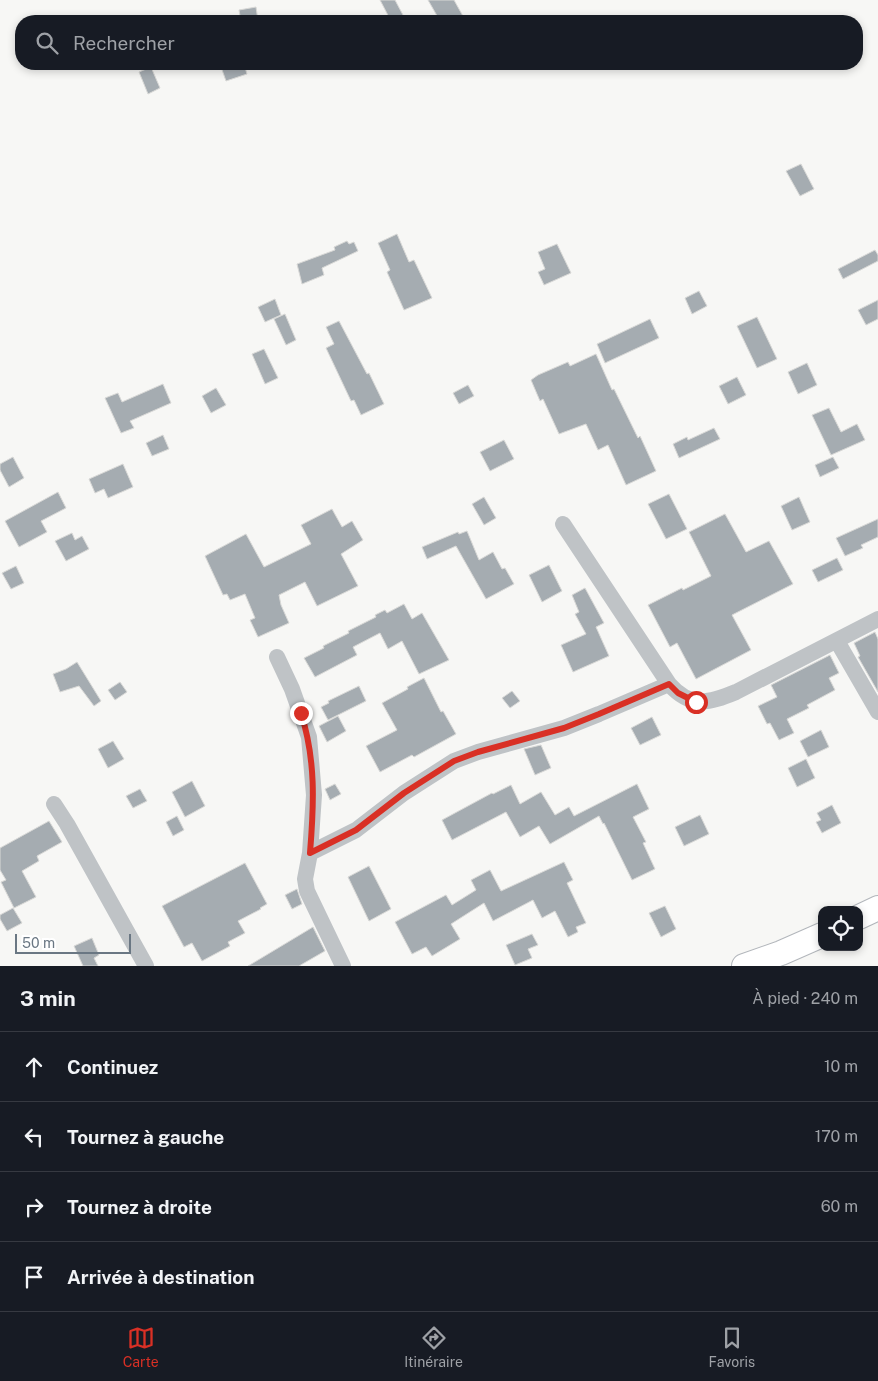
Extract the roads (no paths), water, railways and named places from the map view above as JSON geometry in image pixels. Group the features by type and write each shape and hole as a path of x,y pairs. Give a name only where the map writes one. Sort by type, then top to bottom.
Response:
{"street":[{"path":"563,524 669,684 678,693 696,702 718,699 736,692 878,619"},
{"path":"837,641 878,712"},
{"path":"277,657 292,690 309,737 314,795 310,853 305,879 307,891 343,966"},
{"path":"310,853 356,830 404,793 454,761 478,752 564,728 669,684"},
{"path":"54,804 146,966"},
{"path":"863,915 878,908"},
{"path":"744,966 781,953 818,937"}]}
